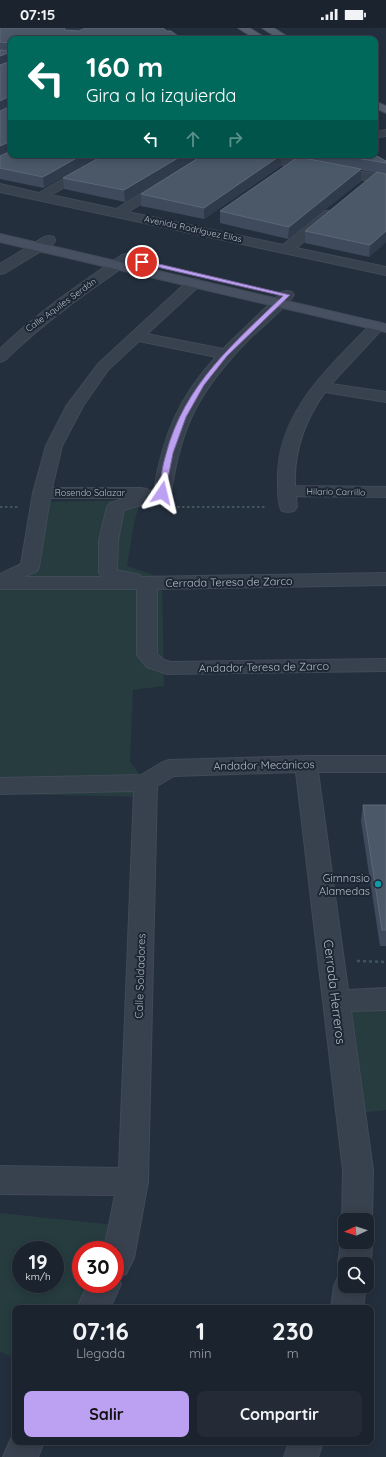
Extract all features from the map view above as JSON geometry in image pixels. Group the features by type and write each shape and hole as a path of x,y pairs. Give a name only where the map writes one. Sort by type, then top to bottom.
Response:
{"main road":[{"path":"243,28 257,36"},
{"path":"267,28 281,36"}],"street":[{"path":"40,197 109,158"},
{"path":"118,213 207,158"},
{"path":"262,158 386,180"},
{"path":"282,172 294,164"},
{"path":"361,188 373,178"},
{"name":"Avenida Rodríguez Elías","path":"0,188 286,249 383,267"},
{"path":"286,249 338,206"},
{"path":"200,230 213,221"},
{"path":"0,229 43,244"},
{"path":"0,238 43,244 284,299 383,324"},
{"path":"0,270 43,244"},
{"path":"122,262 194,283 284,299"},
{"name":"Calle Aquiles Serdán","path":"0,357 23,334 54,308 122,262"},
{"path":"0,582 30,567 40,500 54,446 75,404 103,367 194,283"},
{"path":"147,583 108,573 108,534 116,507 166,500 169,453 183,417 201,384 225,354 284,299"},
{"path":"287,499 287,459 294,432 306,407 320,387 383,324"},
{"path":"135,336 225,354"},
{"path":"320,387 386,397"},
{"name":"Hilario Carrillo","path":"287,499 386,492"},
{"name":"Rosendo Salazar","path":"40,500 166,500"},
{"path":"0,582 147,583"},
{"name":"Cerrada Teresa de Zarco","path":"147,583 385,585"},
{"name":"Andador Teresa de Zarco","path":"147,583 147,655 156,664 171,668 386,665"},
{"name":"Andador Mecánicos","path":"146,784 169,768 306,764 386,764"},
{"name":"Cerrada Herreros","path":"306,764 358,1170 357,1213"},
{"path":"0,786 146,784"},
{"name":"Calle Soldadores","path":"121,1241 133,1182 146,784"},
{"path":"336,1001 386,999"},
{"path":"0,1180 133,1182"},
{"path":"95,1305 101,1293"},
{"path":"347,1305 349,1293"},
{"path":"20,1457 26,1445"},
{"path":"301,1457 305,1445"}],"path":[{"path":"166,500 287,499"},
{"path":"0,507 40,500"}],"green space":[{"path":"141,500 134,523 127,566 162,578 164,686 133,690 130,762 158,797 0,794 0,577 27,564 36,502"},
{"path":"386,1004 386,1110 360,1113 343,1006"},
{"path":"0,1213 115,1225 107,1241 72,1241 72,1293 84,1293 78,1305 12,1305 12,1357 0,1351"}],"building":[{"path":"0,28 65,28 64,30 79,31 85,28 163,28 178,36 8,36 8,43 0,42"},
{"path":"0,50 8,51 8,53 0,56"},
{"path":"8,62 8,97 0,101 0,65"},
{"path":"8,107 8,142 0,146 0,111"},
{"path":"8,152 8,158 77,158 43,177 0,168 0,156"},
{"path":"378,157 386,161 386,163 356,158 378,158"},
{"path":"99,158 178,158 124,190 63,178"},
{"path":"198,158 277,158 204,208 141,194"},
{"path":"297,158 361,169 289,227 220,211"},
{"path":"377,172 386,174 386,231 370,245 305,231"},
{"name":"Gimnasio Alamedas","path":"363,805 386,805 386,930 382,930"}],"place":[{"name":"Gimnasio Alamedas","path":"378,884"}],"route":[{"path":"142,262 287,295 225,354 201,384 183,417 169,453 162,493"}]}
